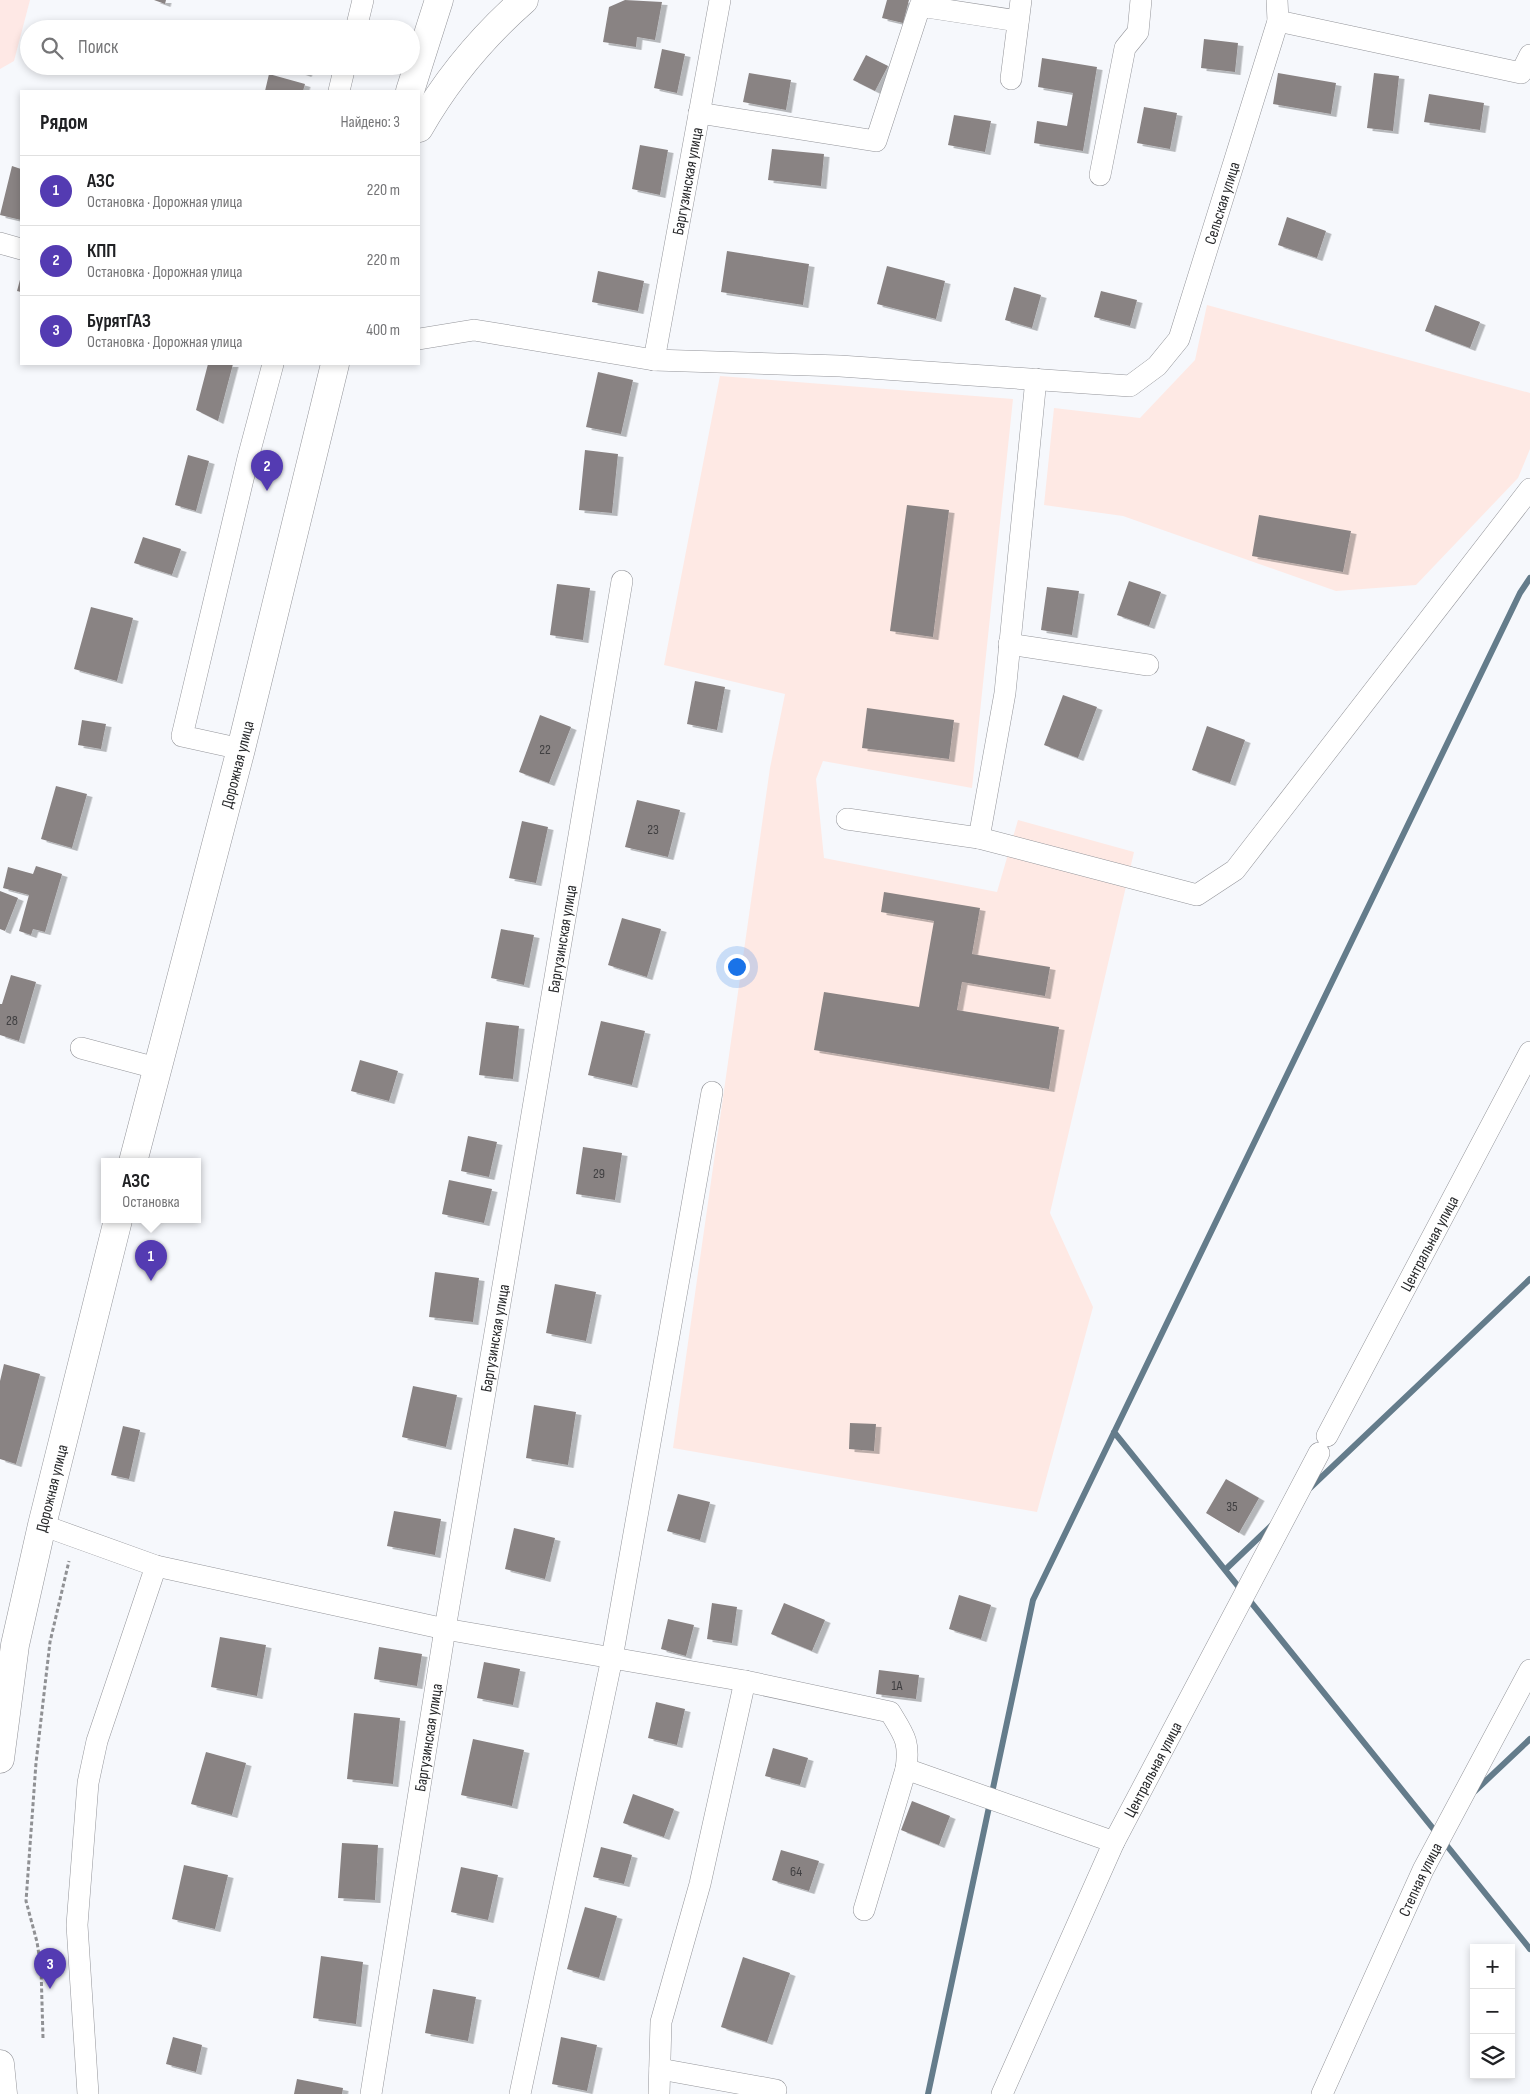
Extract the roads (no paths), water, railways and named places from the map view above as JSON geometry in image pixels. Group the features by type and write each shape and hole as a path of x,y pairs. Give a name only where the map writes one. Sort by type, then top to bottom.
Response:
{"main road":[{"path":"429,29 434,0"},
{"path":"420,58 439,0"},
{"path":"420,126 433,103 464,61 490,30 524,0"},
{"path":"410,90 415,75"},
{"name":"Дорожная улица","path":"134,1158 241,749 335,365"},
{"name":"Дорожная улица","path":"0,1759 15,1645 42,1525 117,1223"},
{"path":"0,2064 3,2094"}],"street":[{"path":"358,20 363,0"},
{"name":"Баргузинская улица","path":"654,360 720,0"},
{"path":"1011,79 1021,0"},
{"path":"1100,175 1125,48 1138,32 1141,0"},
{"name":"Сельская улица","path":"1036,379 1130,386 1156,366 1179,339 1278,21 1277,0"},
{"path":"699,113 876,141 920,6 1018,21"},
{"path":"1278,21 1527,67"},
{"path":"339,90 343,75"},
{"path":"0,243 20,249"},
{"path":"420,338 474,330 654,360 840,366 1036,379 1005,693 979,838"},
{"path":"241,749 182,736 248,458 273,365"},
{"path":"848,819 979,838 1197,895 1235,870 1530,489"},
{"name":"Баргузинская улица","path":"372,2094 445,1629 622,582"},
{"path":"1010,644 1148,665"},
{"path":"81,1048 156,1068"},
{"name":"Центральная улица","path":"1002,2094 1114,1842 1530,1052"},
{"path":"520,2094 612,1658 712,1092"},
{"path":"42,1525 156,1566 445,1629 745,1681 890,1712 904,1736 908,1750 906,1770 864,1910"},
{"path":"88,2094 77,1924 88,1783 97,1741 156,1566"},
{"name":"Степная улица","path":"1322,2094 1422,1870 1530,1670"},
{"path":"659,2094 661,2022 700,1884 745,1681"},
{"path":"906,1770 1114,1842"},
{"path":"660,2069 776,2090"}],"waterway":[{"path":"928,2094 1033,1600 1520,593 1530,578"},
{"path":"1310,1488 1530,1279"},
{"path":"1114,1432 1530,1949"},
{"path":"1225,1570 1272,1525"},
{"path":"1475,1791 1530,1739"}],"place":[{"name":"КПП","path":"267,491"},
{"name":"АЗС","path":"151,1281"},
{"name":"БурятГАЗ","path":"50,1989"}]}
